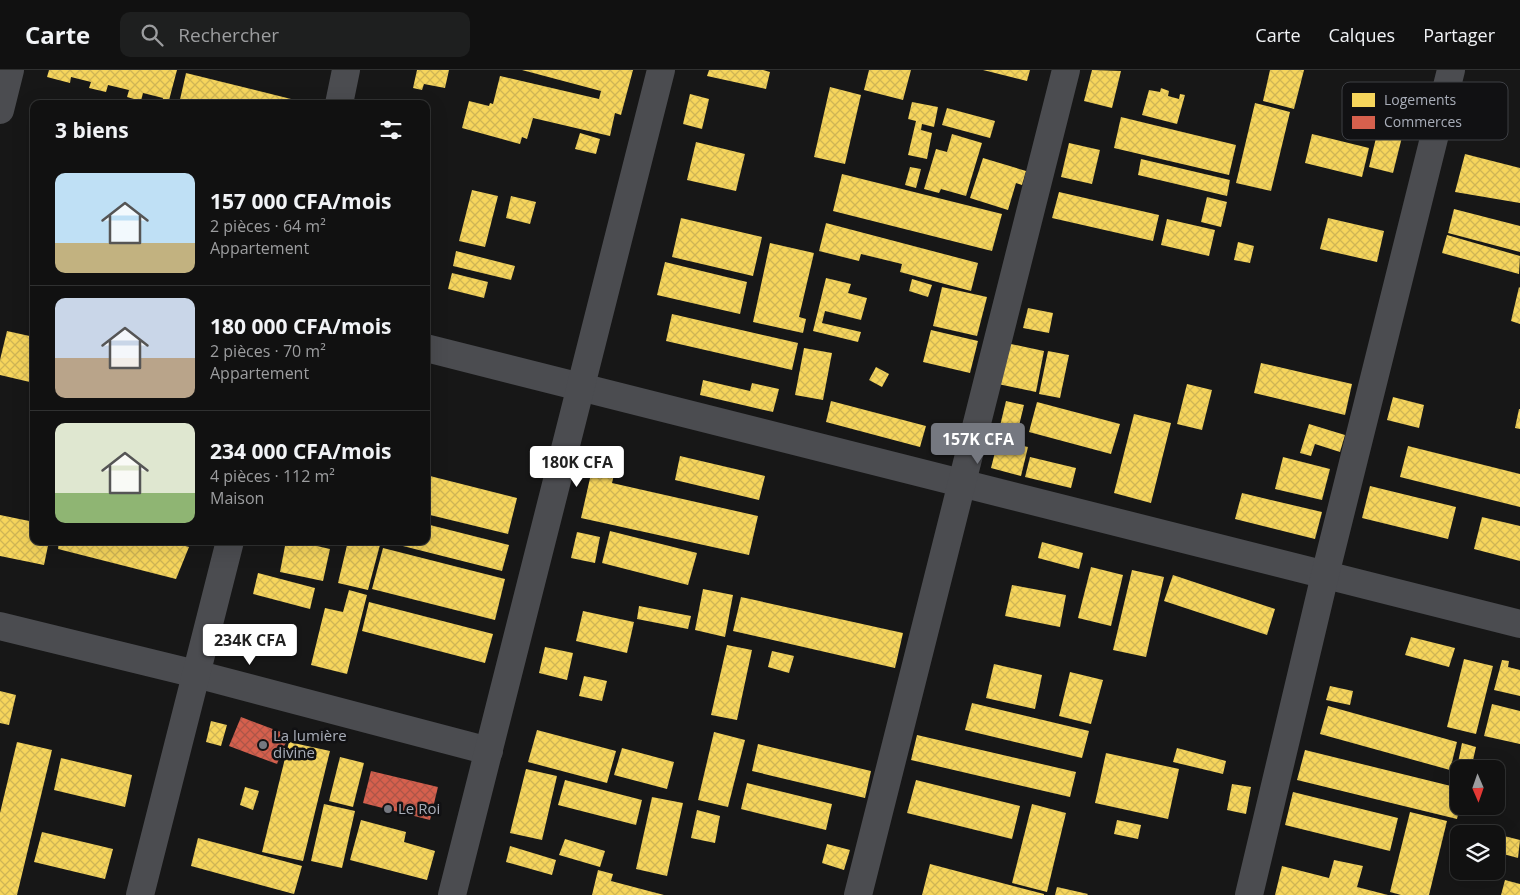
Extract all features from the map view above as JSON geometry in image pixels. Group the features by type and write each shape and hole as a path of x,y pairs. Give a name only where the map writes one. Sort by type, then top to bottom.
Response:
{"street":[{"path":"0,110 10,70"},
{"path":"340,100 346,70"},
{"path":"452,895 661,70"},
{"path":"858,895 1066,70"},
{"path":"1249,895 1325,575 1434,140"},
{"path":"430,349 1520,624"},
{"path":"140,895 229,545"},
{"path":"0,626 196,674 489,751"}],"building: Logements":[{"path":"49,70 177,70 169,100 162,100 163,98 143,93 141,100 138,100 127,97 129,90 108,85 106,92 89,88 91,82 71,77 70,83 47,77"},
{"path":"417,70 449,70 445,88 424,84 422,90 413,88"},
{"path":"522,70 633,70 621,115 615,113 610,136 533,118 527,139 522,137 520,144 462,128 469,101 489,106 490,103 493,104 500,76 599,99 601,91"},
{"path":"709,70 763,70 770,72 766,89 707,76"},
{"path":"869,70 911,70 903,100 864,90"},
{"path":"983,70 1030,70 1027,81"},
{"path":"1092,70 1121,71 1112,108 1084,101"},
{"path":"1270,70 1304,70 1294,109 1263,101"},
{"path":"186,73 295,100 180,100"},
{"path":"830,87 861,95 845,164 814,157"},
{"path":"1161,88 1169,91 1168,96 1179,99 1180,94 1185,95 1177,124 1142,115 1149,90 1160,92"},
{"path":"690,94 709,99 702,129 683,124"},
{"path":"912,102 938,107 934,127 922,124 921,130 932,133 927,159 908,155 916,121 908,119"},
{"path":"1255,103 1290,112 1271,191 1236,183"},
{"path":"947,108 995,121 990,138 942,125"},
{"path":"1121,117 1236,145 1229,175 1114,148"},
{"path":"580,133 600,139 596,154 575,149"},
{"path":"952,134 982,143 966,196 941,189 939,193 924,189 936,149 947,152"},
{"path":"1312,134 1369,148 1362,177 1305,163"},
{"path":"1376,140 1401,140 1393,173 1369,167"},
{"path":"696,142 745,154 736,191 687,180"},
{"path":"1069,143 1100,150 1092,184 1061,177"},
{"path":"1465,154 1520,168 1520,203 1455,192"},
{"path":"983,158 1026,171 1022,185 1016,183 1008,210 970,198"},
{"path":"1141,159 1230,180 1227,196 1138,175"},
{"path":"910,167 921,169 916,188 905,185"},
{"path":"842,174 1002,214 992,251 833,211"},
{"path":"472,190 498,196 485,247 459,241"},
{"path":"1059,192 1159,215 1153,241 1052,218"},
{"path":"511,196 536,202 530,224 506,218"},
{"path":"1207,197 1227,202 1221,227 1201,222"},
{"path":"1454,209 1520,226 1520,252 1448,233"},
{"path":"681,218 762,237 753,276 672,257"},
{"path":"1328,218 1384,231 1377,262 1320,249"},
{"path":"1167,219 1215,230 1209,256 1161,245"},
{"path":"826,223 978,263 971,291 900,272 902,264 861,254 859,261 819,251"},
{"path":"1447,235 1520,256 1519,274 1442,253"},
{"path":"1238,242 1254,246 1250,263 1234,260"},
{"path":"770,243 814,253 799,317 806,319 803,333 753,322"},
{"path":"456,251 515,266 511,280 453,266"},
{"path":"665,262 747,282 740,314 657,295"},
{"path":"452,273 488,282 484,298 448,289"},
{"path":"826,278 851,284 848,293 867,298 861,320 825,311 822,323 861,332 858,342 813,331"},
{"path":"912,279 932,285 928,297 909,291"},
{"path":"942,287 987,297 977,336 933,326"},
{"path":"1520,288 1520,324 1511,321"},
{"path":"1028,308 1053,313 1049,333 1023,328"},
{"path":"672,314 798,343 792,370 666,341"},
{"path":"931,330 978,341 970,373 923,362"},
{"path":"7,331 30,336 30,382 0,375 0,360"},
{"path":"1006,343 1044,351 1036,392 998,384"},
{"path":"804,348 832,353 823,400 795,395"},
{"path":"1048,351 1069,355 1060,398 1039,394"},
{"path":"1261,363 1352,384 1345,415 1254,393"},
{"path":"876,367 889,374 882,387 869,380"},
{"path":"703,380 750,391 752,383 779,389 773,412 700,395"},
{"path":"1187,384 1212,390 1202,430 1177,424"},
{"path":"1393,397 1424,405 1419,428 1387,420"},
{"path":"831,401 926,426 920,447 826,422"},
{"path":"1006,401 1024,405 1016,438 998,434"},
{"path":"1037,402 1120,424 1111,454 1029,432"},
{"path":"1520,409 1520,429 1515,428"},
{"path":"1134,414 1171,423 1151,503 1114,493"},
{"path":"1309,424 1345,435 1340,452 1315,444 1311,456 1300,453"},
{"path":"998,440 1028,447 1021,476 991,468"},
{"path":"1408,446 1520,474 1520,507 1400,477"},
{"path":"680,456 765,476 759,500 675,480"},
{"path":"1030,457 1076,468 1071,488 1025,477"},
{"path":"1283,457 1330,469 1322,500 1275,489"},
{"path":"593,465 615,470 612,483 758,516 749,555 581,518"},
{"path":"430,476 517,498 508,534 430,515"},
{"path":"1370,486 1456,507 1448,539 1362,518"},
{"path":"1242,493 1322,512 1315,539 1235,519"},
{"path":"0,515 30,521 30,545 48,545 44,565 0,556"},
{"path":"1482,517 1520,526 1520,561 1474,549"},
{"path":"430,525 509,545 502,571 399,545 430,545"},
{"path":"610,531 697,553 688,585 602,563"},
{"path":"577,532 600,537 595,563 571,558"},
{"path":"1042,542 1083,553 1079,569 1038,558"},
{"path":"58,545 182,545 189,547 176,579 58,549"},
{"path":"285,545 312,545 330,549 323,581 280,572"},
{"path":"347,545 380,545 368,590 338,583"},
{"path":"383,548 505,579 495,620 372,589"},
{"path":"1091,567 1123,575 1111,626 1078,618"},
{"path":"1132,570 1164,577 1146,657 1113,650"},
{"path":"258,573 315,588 310,609 253,594"},
{"path":"1173,575 1275,609 1267,635 1164,601"},
{"path":"1012,585 1066,595 1060,627 1005,616"},
{"path":"703,589 733,595 725,637 695,630"},
{"path":"349,590 367,595 347,674 311,665 325,608 343,612"},
{"path":"741,597 903,633 895,668 733,631"},
{"path":"369,602 493,634 485,663 362,631"},
{"path":"639,606 691,616 688,629 637,619"},
{"path":"583,611 634,622 627,653 576,641"},
{"path":"1411,637 1455,648 1449,667 1405,655"},
{"path":"727,645 752,650 737,720 711,715"},
{"path":"545,647 573,653 567,680 539,673"},
{"path":"772,651 794,656 789,673 768,667"},
{"path":"1464,659 1493,666 1476,734 1447,727"},
{"path":"1502,660 1509,661 1508,667 1520,670 1520,696 1494,690"},
{"path":"994,664 1042,675 1035,709 986,698"},
{"path":"1070,672 1103,680 1091,724 1059,716"},
{"path":"584,676 607,681 602,701 579,696"},
{"path":"1330,686 1353,691 1350,705 1326,700"},
{"path":"0,691 16,695 9,725 0,723"},
{"path":"972,703 1089,731 1082,758 965,730"},
{"path":"1492,704 1520,711 1520,744 1484,736"},
{"path":"1328,706 1457,742 1452,760 1450,760 1450,770 1320,734"},
{"path":"211,721 227,725 221,746 206,742"},
{"path":"537,730 616,751 607,783 528,762"},
{"path":"714,732 745,740 728,807 698,800"},
{"path":"917,735 1076,772 1070,797 911,760"},
{"path":"17,742 52,750 17,895 0,895 0,813"},
{"path":"289,742 330,751 303,861 262,852"},
{"path":"1462,743 1476,747 1473,760 1459,760"},
{"path":"758,744 871,771 865,798 752,771"},
{"path":"622,748 674,762 667,789 614,775"},
{"path":"1177,748 1226,761 1223,774 1173,762"},
{"path":"1305,750 1450,786 1450,815 1458,815 1457,819 1297,780"},
{"path":"1106,753 1179,769 1168,819 1095,803"},
{"path":"340,757 364,763 353,807 329,801"},
{"path":"61,758 132,775 125,807 54,790"},
{"path":"526,769 557,776 542,840 510,833"},
{"path":"565,780 642,800 636,825 558,805"},
{"path":"916,780 1020,806 1012,839 907,813"},
{"path":"747,783 832,804 826,830 741,809"},
{"path":"1232,784 1251,787 1246,814 1227,810"},
{"path":"245,787 259,791 253,810 240,805"},
{"path":"1293,792 1398,818 1390,851 1285,825"},
{"path":"652,797 683,803 667,876 636,869"},
{"path":"324,804 355,811 342,868 311,861"},
{"path":"1032,804 1066,813 1047,892 1012,883"},
{"path":"697,810 720,816 715,843 691,838"},
{"path":"1410,812 1447,821 1429,895 1401,895 1390,892"},
{"path":"361,820 406,832 404,842 435,851 427,880 350,860"},
{"path":"1117,820 1141,825 1138,839 1114,834"},
{"path":"42,832 113,849 105,879 34,862"},
{"path":"1505,836 1520,840 1518,858 1505,854"},
{"path":"198,838 302,866 294,894 191,866"},
{"path":"565,839 605,851 600,867 559,855"},
{"path":"827,844 850,850 844,870 822,863"},
{"path":"510,846 556,860 552,875 506,862"},
{"path":"1334,860 1363,866 1357,887 1388,895 1275,895 1282,866 1329,878"},
{"path":"930,864 1044,894 1044,895 922,895"},
{"path":"598,870 613,874 611,881 664,895 592,895"},
{"path":"1505,880 1520,884 1520,895 1501,895"},
{"path":"1057,887 1088,894 1055,895"}],"building: Commerces":[{"path":"241,717 289,735 277,764 229,746"},
{"path":"371,771 438,787 430,820 363,803"}],"place":[{"name":"La lumière divine","path":"263,745"},
{"name":"Le Roi","path":"388,809"}]}
